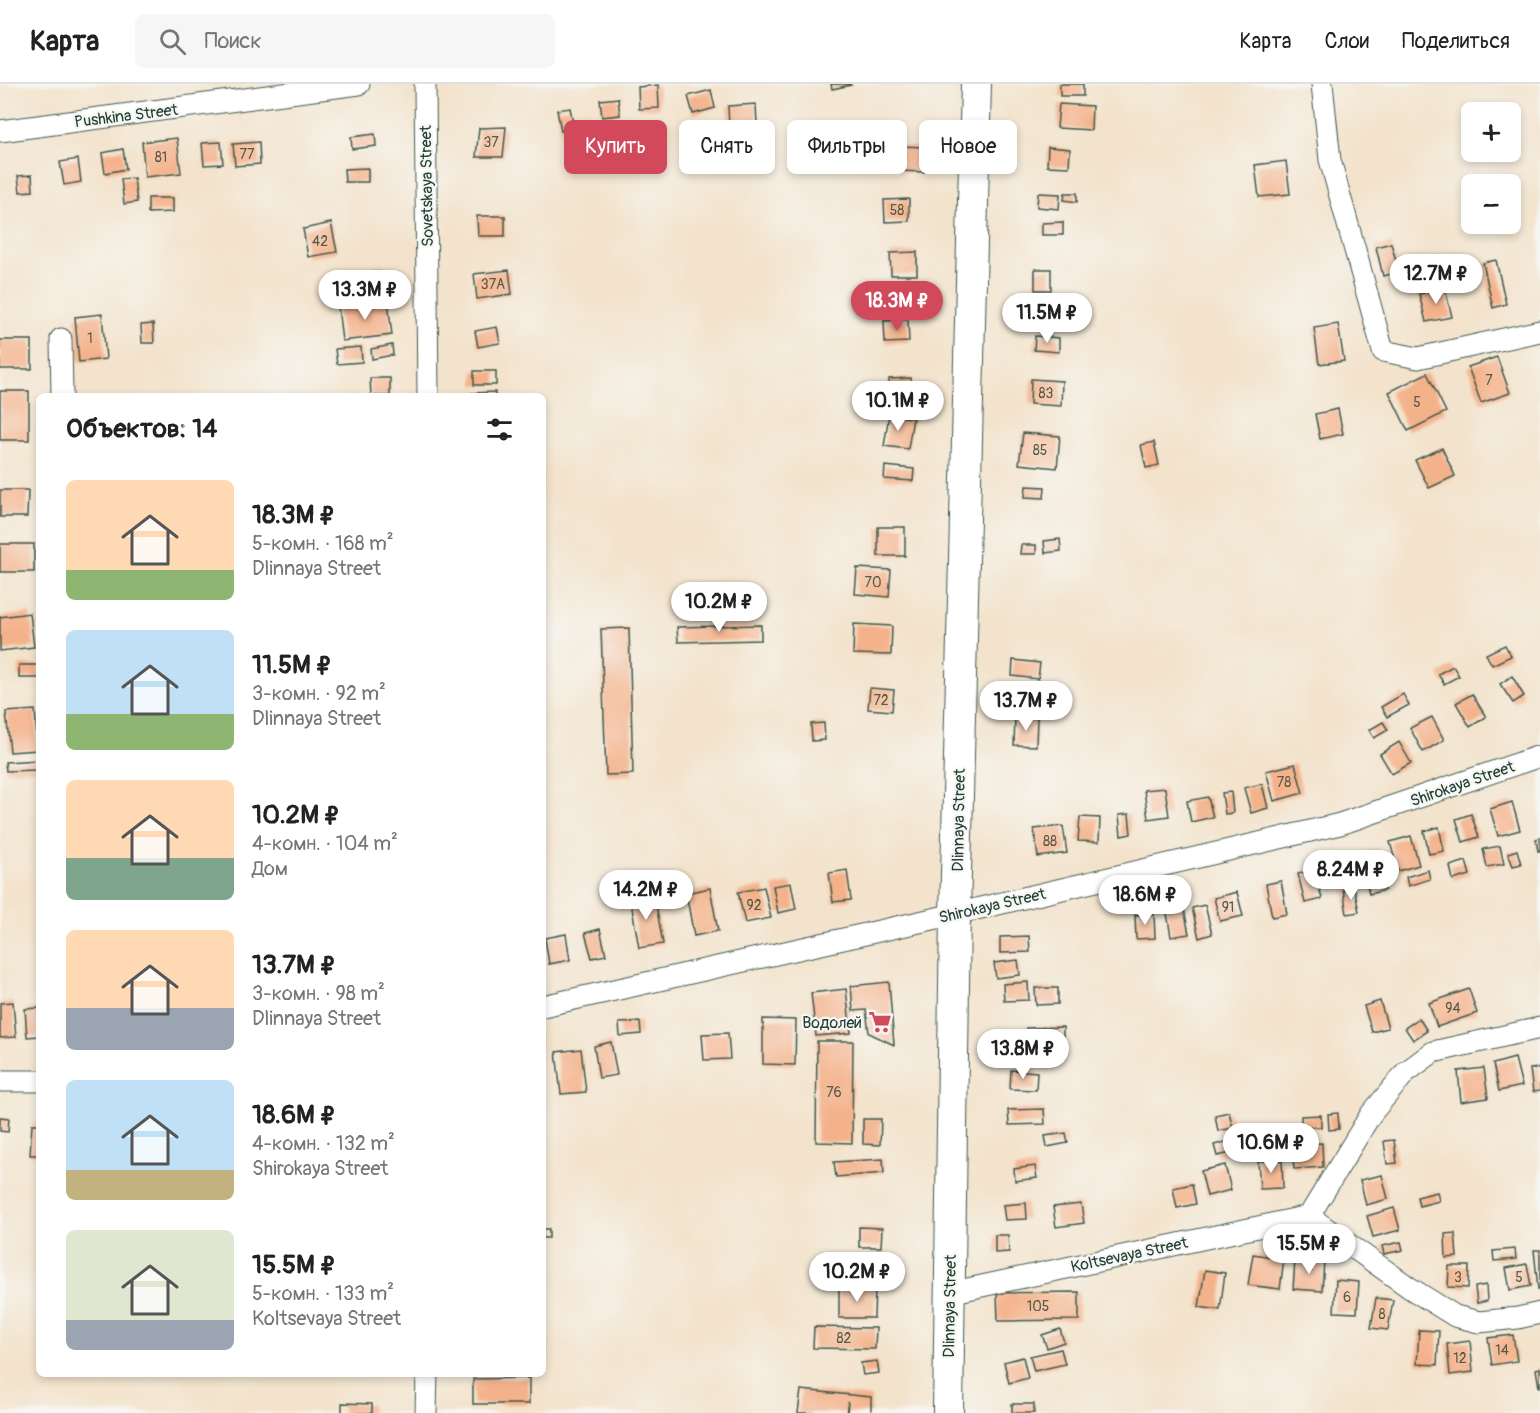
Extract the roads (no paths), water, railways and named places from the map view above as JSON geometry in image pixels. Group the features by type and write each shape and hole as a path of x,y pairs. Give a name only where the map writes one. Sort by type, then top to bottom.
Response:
{"main road":[{"name":"Dlinnaya Street","path":"948,1413 955,914 976,84"}],"street":[{"name":"Pushkina Street","path":"0,131 359,84"},
{"name":"Sovetskaya Street","path":"425,84 428,393"},
{"path":"1322,84 1330,160 1383,351 1418,358 1540,331"},
{"path":"61,339 62,393"},
{"name":"Shirokaya Street","path":"546,1005 955,914 1340,824 1540,756"},
{"path":"1540,1028 1433,1052 1407,1072 1371,1114 1309,1216 1410,1288 1455,1316 1479,1322 1540,1313"},
{"path":"0,1081 36,1081"},
{"name":"Koltsevaya Street","path":"949,1293 1309,1216"},
{"path":"426,1413 427,1377"}],"place":[{"name":"Водолей","path":"880,1022"}]}
